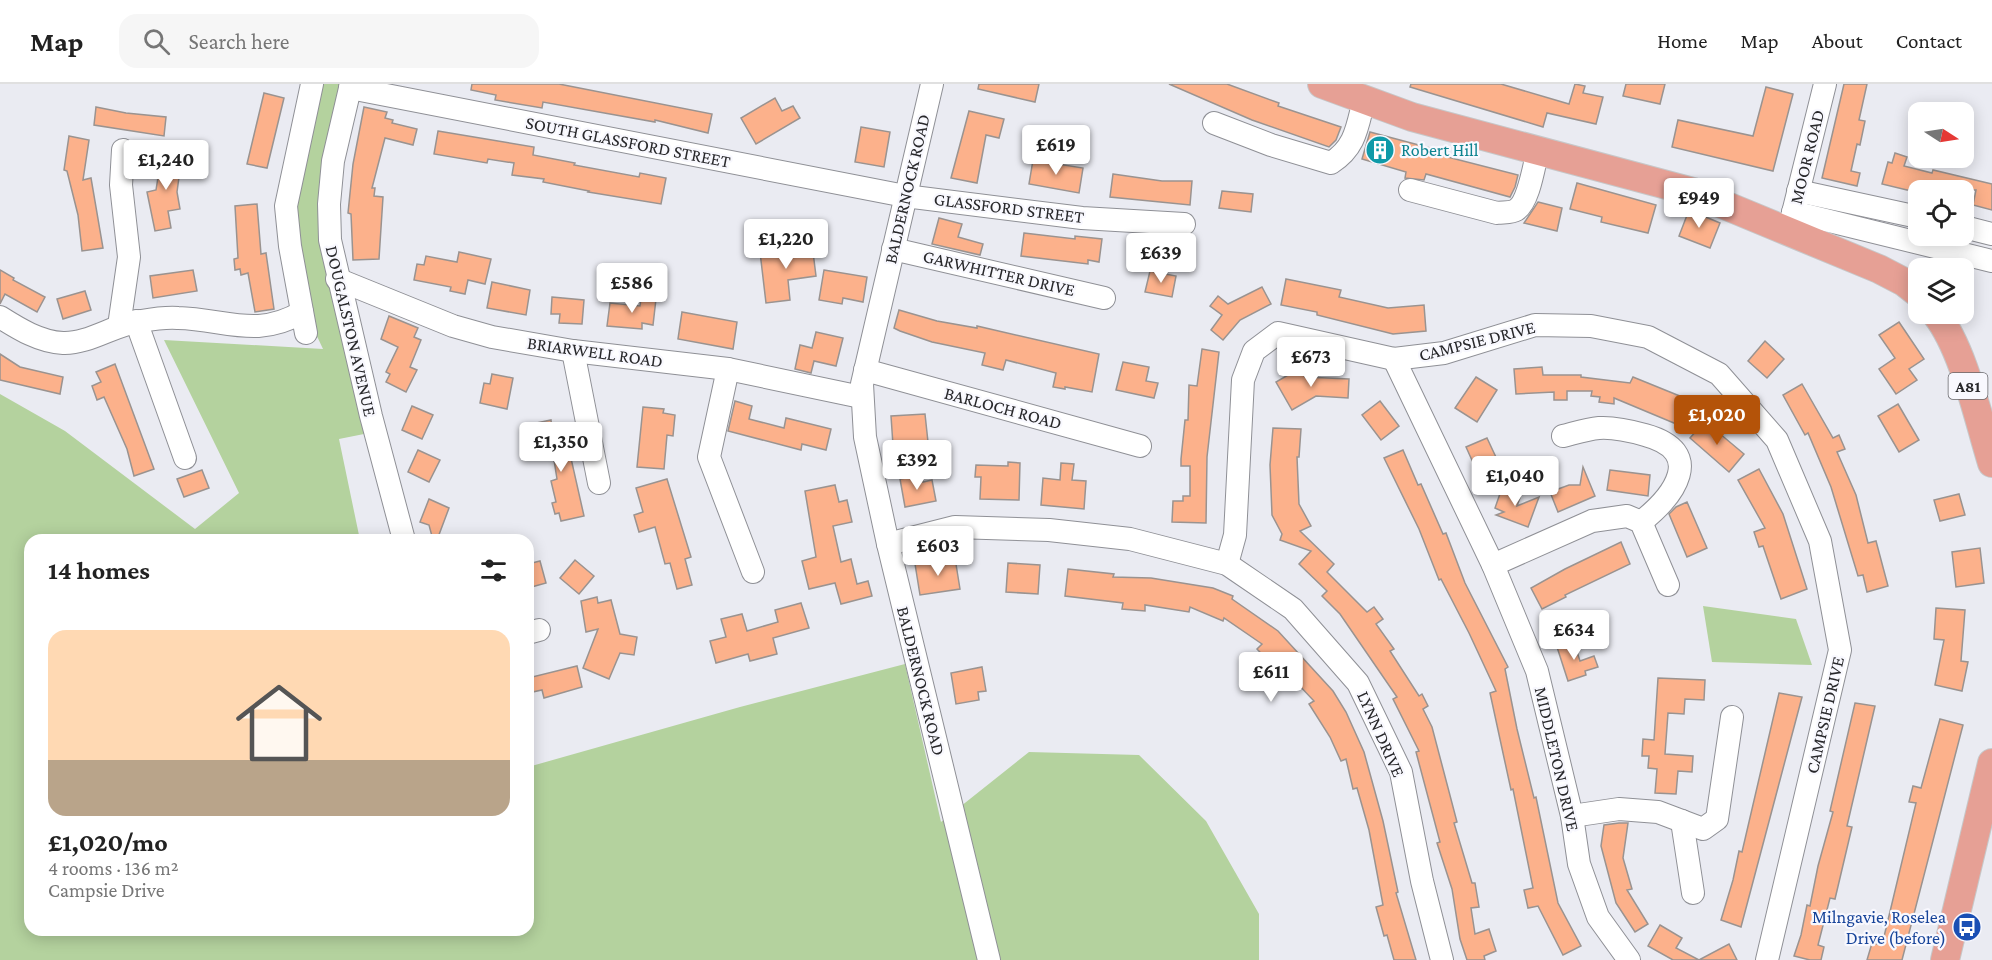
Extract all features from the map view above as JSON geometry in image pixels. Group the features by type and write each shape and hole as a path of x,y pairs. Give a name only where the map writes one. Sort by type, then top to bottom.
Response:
{"main road":[{"path":"1322,84 1412,117 1693,192 1793,211 1908,285"},
{"name":"A81","path":"1944,324 1958,355 1992,463"},
{"path":"1945,960 1992,763"}],"street":[{"path":"0,318 26,333 64,344 79,341 128,323 179,318 244,327 267,327 288,321 304,323 286,223 286,206 312,84"},
{"name":"BALDERNOCK ROAD","path":"932,84 865,370 861,398 865,437 888,544 988,960"},
{"name":"MOOR ROAD","path":"1793,211 1825,84"},
{"name":"SOUTH GLASSFORD STREET","path":"350,86 905,196"},
{"name":"DOUGALSTON AVENUE","path":"350,86 333,161 329,204 330,240 337,279 402,534"},
{"path":"1214,123 1271,146 1332,163 1344,155 1353,141 1364,100"},
{"path":"123,150 121,185 129,257 128,323 185,458"},
{"path":"1410,190 1497,213 1512,212 1519,209 1525,199 1538,150"},
{"name":"GLASSFORD STREET","path":"905,196 1082,218 1184,224"},
{"path":"1793,211 1908,217"},
{"path":"1793,211 1992,261"},
{"path":"1974,230 1992,234"},
{"name":"GARWHITTER DRIVE","path":"894,249 1104,298"},
{"name":"BRIARWELL ROAD","path":"337,279 470,332 573,351 728,369 861,398"},
{"name":"CAMPSIE DRIVE","path":"1227,564 1235,535 1243,380 1254,351 1278,333 1394,359 1444,353 1535,325 1591,326 1648,337 1719,374 1777,440 1820,541 1840,650 1767,960"},
{"path":"573,351 599,483"},
{"name":"MIDDLETON DRIVE","path":"1394,359 1493,565 1537,670 1572,816 1579,864 1598,917 1629,960"},
{"path":"728,369 710,457 753,572"},
{"name":"BARLOCH ROAD","path":"865,370 1140,446"},
{"path":"1563,436 1598,429 1620,429 1654,437 1677,453 1680,468 1675,485 1666,501 1641,522"},
{"path":"1493,565 1592,521 1627,516 1641,522 1668,585"},
{"name":"LYNN DRIVE","path":"888,544 955,527 1049,530 1130,539 1227,564 1293,609 1358,683 1401,772 1422,880 1442,960"},
{"path":"1572,816 1619,808 1659,812 1703,829 1717,819 1732,717"},
{"path":"1682,821 1693,893"}],"green space":[{"path":"318,84 340,84 325,161 345,341 364,434 339,439 359,534 24,534 24,936 534,936 534,765 740,707 905,664 941,822 1029,752 1139,755 1206,821 1259,914 1259,960 0,960 0,394 65,431 195,529 239,493 164,340 323,349 315,332 303,282 295,186"},
{"path":"1703,606 1796,619 1812,665 1712,662"}],"building":[{"path":"472,84 559,84 712,114 708,133 655,120 655,122 543,102 542,108 495,100 496,95 471,90"},
{"path":"979,84 1039,84 1035,102 978,89"},
{"path":"1169,84 1227,84 1279,103 1278,106 1341,127 1336,140 1329,147 1252,120"},
{"path":"1411,84 1501,84 1569,104 1575,84 1585,86 1583,93 1603,97 1596,124 1547,113 1543,127 1410,87"},
{"path":"1626,84 1665,84 1660,104 1623,96"},
{"path":"1844,84 1867,84 1859,120 1865,121 1851,171 1860,173 1857,186 1822,178"},
{"path":"1766,87 1793,94 1773,171 1672,147 1678,120 1753,136"},
{"path":"264,93 284,98 267,168 247,164"},
{"path":"775,98 782,111 793,106 800,118 756,144 741,118"},
{"path":"96,107 166,117 164,136 94,125"},
{"path":"364,107 387,112 385,118 393,120 392,123 417,129 413,145 385,138 372,188 375,188 374,196 383,197 379,259 353,260 351,214 348,213 353,164"},
{"path":"969,111 1004,119 999,138 986,135 977,183 951,178"},
{"path":"861,127 890,132 884,167 855,162"},
{"path":"438,131 534,147 533,155 575,163 574,165 639,177 640,173 666,178 661,204 588,192 543,182 544,179 512,175 514,163 488,159 487,163 434,154"},
{"path":"1370,132 1430,148 1428,152 1518,175 1515,187 1510,197 1426,174 1424,180 1405,178 1406,172 1362,159"},
{"path":"69,136 89,140 83,180 91,178 103,248 82,251 78,215 67,171 64,170"},
{"path":"162,152 182,155 177,192 180,209 168,211 171,228 155,231 147,192 156,190"},
{"path":"1895,153 1907,157 1904,166 1908,168 1932,173 1933,170 1992,184 1992,210 1974,205 1976,190 1974,190 1974,180 1908,180 1908,190 1882,184 1888,162 1892,163"},
{"path":"1033,160 1083,168 1079,193 1029,184"},
{"path":"1113,174 1162,181 1192,181 1190,205 1110,197"},
{"path":"1577,183 1656,205 1648,233 1601,222 1602,217 1570,209"},
{"path":"1222,191 1253,194 1251,212 1219,208"},
{"path":"1538,202 1562,208 1557,231 1524,223"},
{"path":"257,204 261,254 266,253 274,309 255,312 248,273 241,275 240,269 235,270 234,259 238,258 235,206"},
{"path":"1689,210 1720,223 1710,248 1679,236"},
{"path":"939,218 962,224 958,237 983,244 980,255 932,244"},
{"path":"1024,233 1075,239 1075,236 1102,239 1099,262 1088,260 1088,264 1021,256"},
{"path":"812,244 816,276 788,280 790,300 766,303 760,252"},
{"path":"459,252 491,259 485,284 468,280 465,294 450,291 451,287 414,280 417,264 424,265 426,256 457,262"},
{"path":"0,270 14,278 13,280 45,297 37,312 5,294 0,304"},
{"path":"193,270 197,291 153,298 150,276"},
{"path":"824,270 867,277 863,302 843,298 842,304 819,300"},
{"path":"1150,271 1176,276 1172,297 1145,292"},
{"path":"1286,279 1341,290 1339,297 1388,308 1424,305 1426,331 1393,334 1317,315 1317,312 1281,305"},
{"path":"492,282 530,290 526,315 487,308"},
{"path":"1262,287 1271,304 1240,320 1223,340 1211,330 1222,315 1210,306 1218,296 1228,304"},
{"path":"85,291 91,310 63,319 57,299"},
{"path":"552,297 584,300 582,324 559,323 560,314 551,314"},
{"path":"641,298 656,299 653,325 642,323 642,329 607,326 610,303 640,306"},
{"path":"899,310 937,321 977,328 977,326 1099,354 1092,392 1053,387 1056,373 1006,360 1003,370 982,365 985,353 932,342 900,331 894,328"},
{"path":"682,312 737,322 733,349 678,339"},
{"path":"389,316 418,328 414,337 421,340 410,367 417,370 406,392 386,382 390,374 386,372 398,347 381,339"},
{"path":"1899,322 1924,359 1909,369 1917,380 1896,394 1879,369 1895,358 1879,335"},
{"path":"816,332 843,338 836,366 814,361 811,373 795,369 800,345 812,348"},
{"path":"1765,341 1784,359 1767,378 1748,361"},
{"path":"1202,349 1219,352 1207,457 1206,523 1172,522 1173,501 1183,501 1183,496 1190,496 1190,466 1181,466 1181,459 1185,420 1188,420 1189,385 1197,386"},
{"path":"0,354 20,367 63,377 60,394 0,380"},
{"path":"1123,362 1149,367 1146,381 1158,383 1154,398 1116,390"},
{"path":"115,364 154,469 134,476 127,449 104,397 97,400 92,386 101,382 96,372"},
{"path":"1542,367 1543,375 1581,375 1581,377 1630,383 1633,377 1692,401 1681,426 1614,398 1614,404 1599,402 1600,397 1591,396 1592,391 1567,391 1567,400 1554,400 1554,392 1516,394 1514,369"},
{"path":"1300,368 1305,377 1349,379 1348,398 1316,396 1292,410 1276,382"},
{"path":"492,374 513,378 507,409 480,403 484,383 490,384"},
{"path":"1476,377 1497,390 1477,422 1455,408"},
{"path":"1802,384 1833,438 1839,435 1845,449 1837,452 1856,495 1868,543 1876,541 1888,586 1867,592 1863,575 1858,576 1831,487 1808,433 1805,435 1783,395"},
{"path":"735,401 752,406 749,419 784,428 786,418 831,429 826,450 802,444 801,450 728,431"},
{"path":"1380,401 1399,426 1381,440 1362,415"},
{"path":"1898,404 1919,440 1899,452 1878,416"},
{"path":"412,406 433,415 422,439 402,430"},
{"path":"643,407 664,409 663,413 675,415 673,436 667,435 664,469 637,467"},
{"path":"925,414 928,442 893,445 891,416"},
{"path":"551,420 552,430 557,429 558,437 566,436 584,516 561,521 559,513 555,514 552,503 556,502 551,481 557,479 553,454 547,455 545,446 541,447 536,423"},
{"path":"1705,421 1718,432 1716,434 1719,433 1744,454 1729,472 1690,438"},
{"path":"1273,428 1301,429 1299,457 1297,457 1299,504 1311,526 1300,531 1334,564 1327,572 1367,612 1374,607 1383,619 1376,624 1394,649 1390,651 1419,696 1422,694 1428,706 1423,709 1432,727 1457,822 1454,823 1472,883 1475,883 1479,907 1471,908 1475,934 1489,929 1496,951 1484,956 1485,960 1467,960 1460,939 1452,889 1437,843 1440,842 1416,752 1419,751 1393,699 1397,697 1340,614 1322,596 1327,591 1299,564 1311,551 1280,540 1282,534 1272,515 1270,465"},
{"path":"1487,438 1501,468 1480,478 1466,447"},
{"path":"418,450 440,460 429,482 408,472"},
{"path":"1403,450 1443,534 1446,533 1465,583 1508,667 1505,669 1517,729 1534,798 1536,797 1558,903 1581,946 1563,955 1538,906 1528,908 1524,890 1533,888 1490,693 1496,691 1469,633 1441,579 1439,580 1419,529 1384,458"},
{"path":"1008,462 1020,463 1019,500 980,499 981,477 975,477 976,465 1008,466"},
{"path":"1061,463 1074,464 1072,480 1086,481 1084,509 1041,505 1043,478 1060,480"},
{"path":"1583,467 1595,496 1558,512 1550,492 1569,485 1580,485"},
{"path":"1759,469 1783,514 1807,589 1781,599 1763,546 1759,547 1754,532 1765,528 1738,480"},
{"path":"202,470 209,488 184,497 177,479"},
{"path":"1610,470 1650,475 1648,496 1607,490"},
{"path":"922,475 923,482 932,480 936,501 905,507 900,479"},
{"path":"667,479 691,557 685,559 692,585 677,589 670,563 665,564 655,527 639,532 634,515 643,512 636,488"},
{"path":"835,485 839,502 847,500 852,522 833,526 841,562 851,559 857,584 868,581 872,596 841,604 835,583 809,589 802,561 816,557 805,491"},
{"path":"1503,485 1522,492 1517,506 1539,497 1528,527 1496,515 1504,512 1495,508"},
{"path":"1959,494 1965,515 1940,521 1934,500"},
{"path":"429,499 449,508 439,534 431,534 429,525 420,522"},
{"path":"1687,502 1707,548 1687,557 1669,514 1676,507"},
{"path":"1621,542 1630,564 1565,595 1566,597 1542,609 1531,588"},
{"path":"1980,548 1984,583 1956,587 1952,552"},
{"path":"955,558 960,589 920,595 915,564"},
{"path":"575,560 594,576 579,594 560,578"},
{"path":"540,561 546,583 534,586 534,562"},
{"path":"1008,563 1040,565 1038,594 1006,592"},
{"path":"1068,569 1114,574 1113,577 1151,578 1213,588 1233,596 1232,599 1278,631 1333,691 1346,712 1364,752 1383,821 1398,892 1396,893 1416,960 1394,960 1387,935 1384,936 1376,907 1383,905 1369,830 1357,788 1353,789 1346,759 1341,761 1330,737 1309,704 1314,701 1279,664 1275,668 1257,649 1262,644 1224,618 1223,621 1190,607 1189,612 1145,605 1145,611 1122,609 1123,603 1065,596"},
{"path":"597,597 598,603 611,600 620,634 637,637 634,655 620,653 609,679 583,668 598,629 586,632 581,601"},
{"path":"801,603 809,628 773,638 777,654 750,661 748,654 716,663 710,641 726,637 721,619 742,614 747,631 778,622 775,610"},
{"path":"1936,608 1965,610 1961,661 1968,662 1962,691 1935,685 1944,640 1934,639"},
{"path":"1573,639 1580,661 1594,656 1598,667 1585,671 1586,675 1568,681 1556,644"},
{"path":"577,666 582,687 544,698 542,690 534,692 534,677"},
{"path":"982,667 986,691 978,692 979,700 956,704 951,673"},
{"path":"1658,678 1705,680 1704,700 1685,699 1684,714 1668,713 1665,754 1693,756 1692,772 1678,771 1676,794 1655,793 1657,769 1648,768 1649,756 1642,756 1643,739 1654,740"},
{"path":"1779,693 1802,697 1741,927 1721,920 1739,851 1742,852"},
{"path":"1855,703 1875,706 1847,826 1852,827 1835,899 1830,898 1818,945 1824,947 1821,960 1810,960 1794,956 1807,905 1810,906 1833,812 1830,811"},
{"path":"1940,719 1963,725 1902,960 1867,960 1872,943 1882,945 1916,803 1909,802 1913,786 1921,788"},
{"path":"1628,823 1623,858 1632,889 1627,890 1648,924 1635,932 1616,903 1601,846 1604,825"},
{"path":"1660,925 1682,938 1676,948 1699,960 1673,960 1648,946"},
{"path":"1729,944 1737,960 1699,960"}],"place":[{"name":"Robert Hill","path":"1380,150"},
{"name":"Milngavie, Roselea Drive (before)","path":"1967,927"}]}
